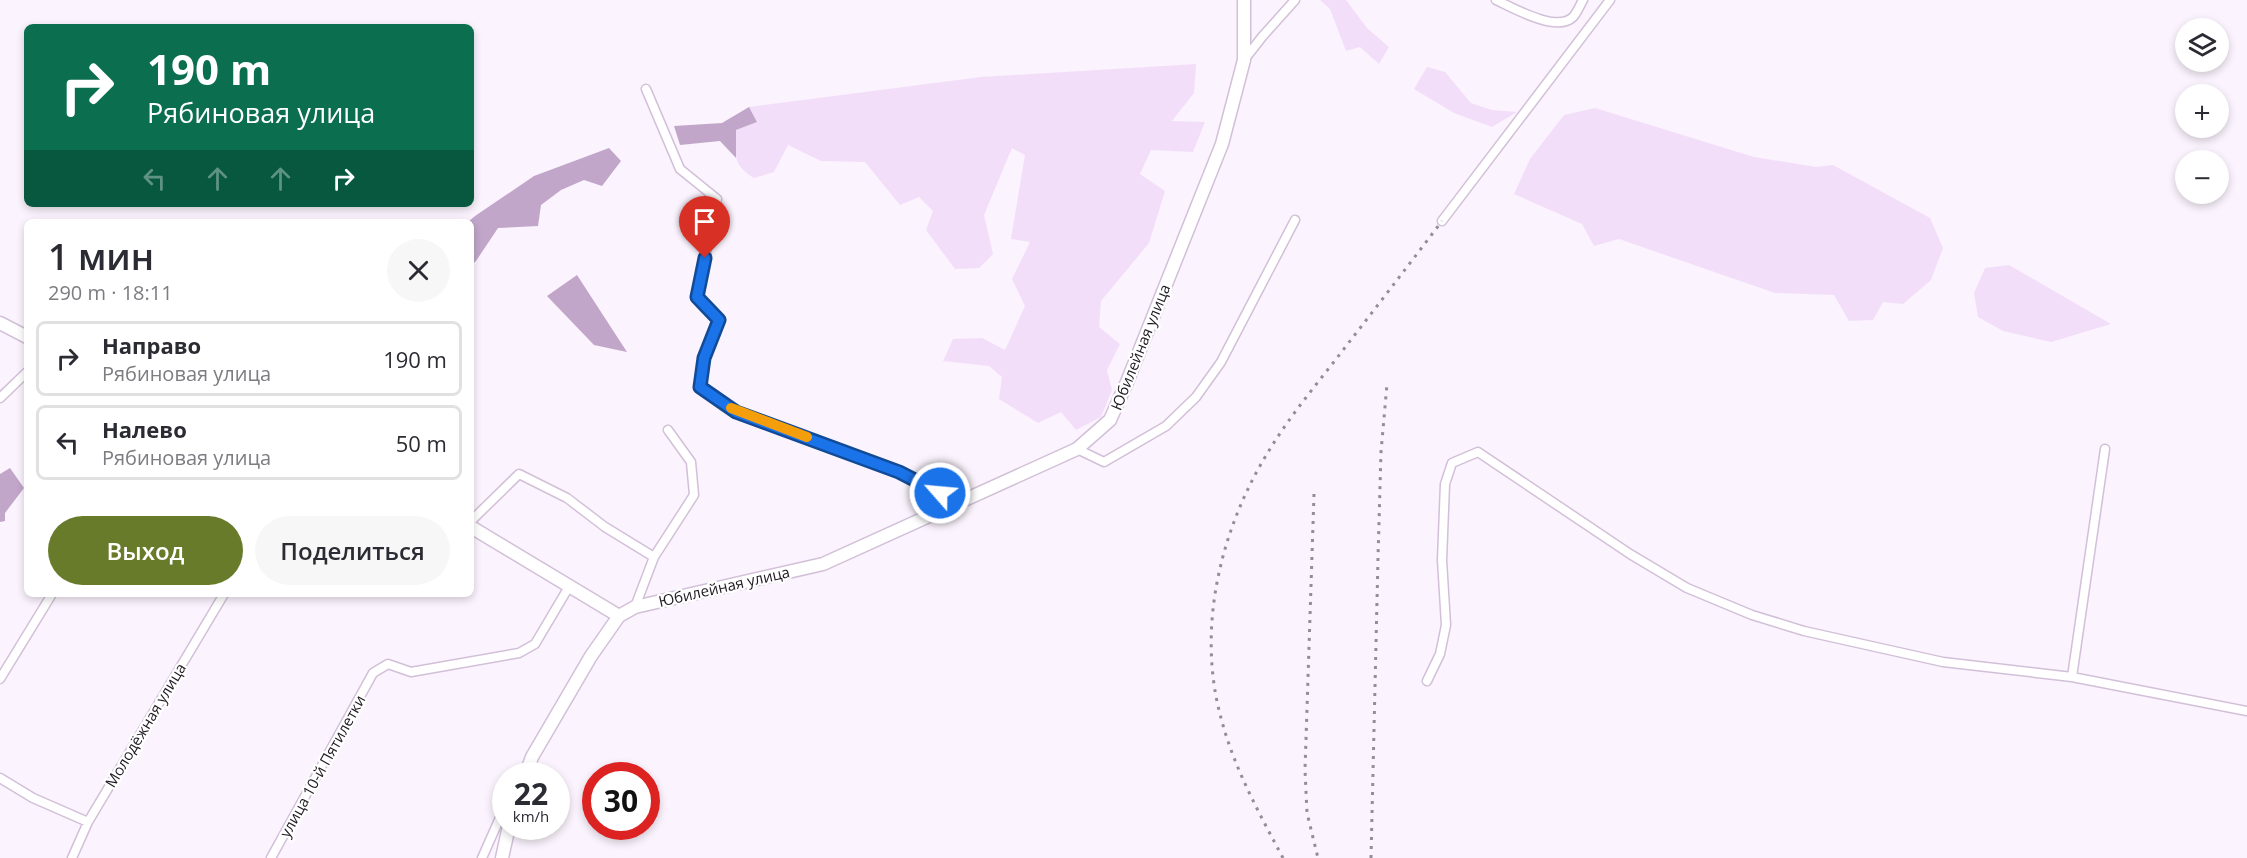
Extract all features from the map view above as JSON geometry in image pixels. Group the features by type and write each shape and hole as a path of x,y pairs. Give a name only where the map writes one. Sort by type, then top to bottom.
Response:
{"street":[{"name":"Юбилейная улица","path":"530,762 585,665 619,616 635,607 677,596 823,564 1077,449 1110,420 1128,382 1222,144 1244,60 1244,0"},
{"path":"1244,60 1295,0"},
{"path":"1496,0 1535,18 1559,23 1573,18 1583,0"},
{"path":"1442,221 1610,0"},
{"path":"646,88 680,169 717,199 697,297 719,320 704,358 700,387 736,412 899,472 940,493 945,507"},
{"path":"1077,449 1104,462 1166,426 1196,397 1221,362 1295,220"},
{"path":"0,323 24,335"},
{"path":"0,398 24,375"},
{"path":"635,607 654,557 694,495 691,462 668,430"},
{"path":"2072,677 2105,449"},
{"path":"1427,681 1440,654 1446,625 1442,560 1445,484 1452,463 1478,452 1630,554 1687,588 1752,615 1804,631 1943,662 2072,677 2247,711"},
{"path":"474,518 519,474 567,498 605,527 654,557"},
{"path":"474,529 619,616"},
{"name":"улица 10-й Пятилетки","path":"271,858 373,673 388,664 411,672 519,653 535,644 570,585"},
{"path":"0,679 50,597"},
{"name":"Молодёжная улица","path":"72,858 88,822 222,597"},
{"path":"0,778 33,798 88,822"},
{"path":"482,858 492,836"},
{"path":"502,858 506,840"}],"shaded area":[{"path":"1320,0 1346,0 1367,28 1389,47 1379,64 1360,47 1346,51 1330,9"},
{"path":"1196,64 1194,93 1172,121 1205,122 1193,152 1151,150 1140,174 1165,191 1149,243 1101,301 1099,327 1120,344 1107,370 1112,390 1101,417 1076,430 1061,412 1038,423 999,399 1002,377 989,366 943,361 953,339 982,338 1005,350 1025,306 1012,279 1030,242 1011,239 1025,155 1012,148 984,215 993,254 979,268 955,269 926,230 933,211 919,197 900,205 865,162 821,161 788,145 774,172 754,178 741,168 736,158 736,130 757,122 749,107 981,77"},
{"path":"1427,67 1445,72 1471,103 1492,110 1517,112 1492,127 1454,113 1414,89"},
{"path":"749,107 757,122 736,130 736,158 720,141 680,145 674,126 722,123"},
{"path":"1595,108 1754,157 1816,167 1833,165 1930,218 1943,248 1931,280 1903,304 1883,302 1873,320 1849,321 1834,295 1775,293 1619,239 1594,246 1582,224 1514,194 1530,159 1564,115"},
{"path":"609,148 621,161 602,186 584,180 561,190 541,205 538,226 498,228 474,263 474,219 472,219 534,176"},
{"path":"2009,265 2111,324 2051,342 2003,331 1978,317 1974,293 1985,268"},
{"path":"577,275 627,352 594,345 547,296"},
{"path":"10,468 24,488 5,513 5,521 0,522 0,474"}],"railway":[{"path":"1283,858 1256,807 1226,737 1214,684 1211,649 1213,613 1226,544 1253,479 1286,425 1442,221"},
{"path":"1371,858 1381,452 1387,384"},
{"path":"1314,494 1305,770 1307,813 1318,858"}],"slow traffic":[{"path":"731,408 736,412 807,437"}],"route":[{"path":"705,258 697,297 719,320 704,358 700,387 736,412 899,472 940,493"}]}
